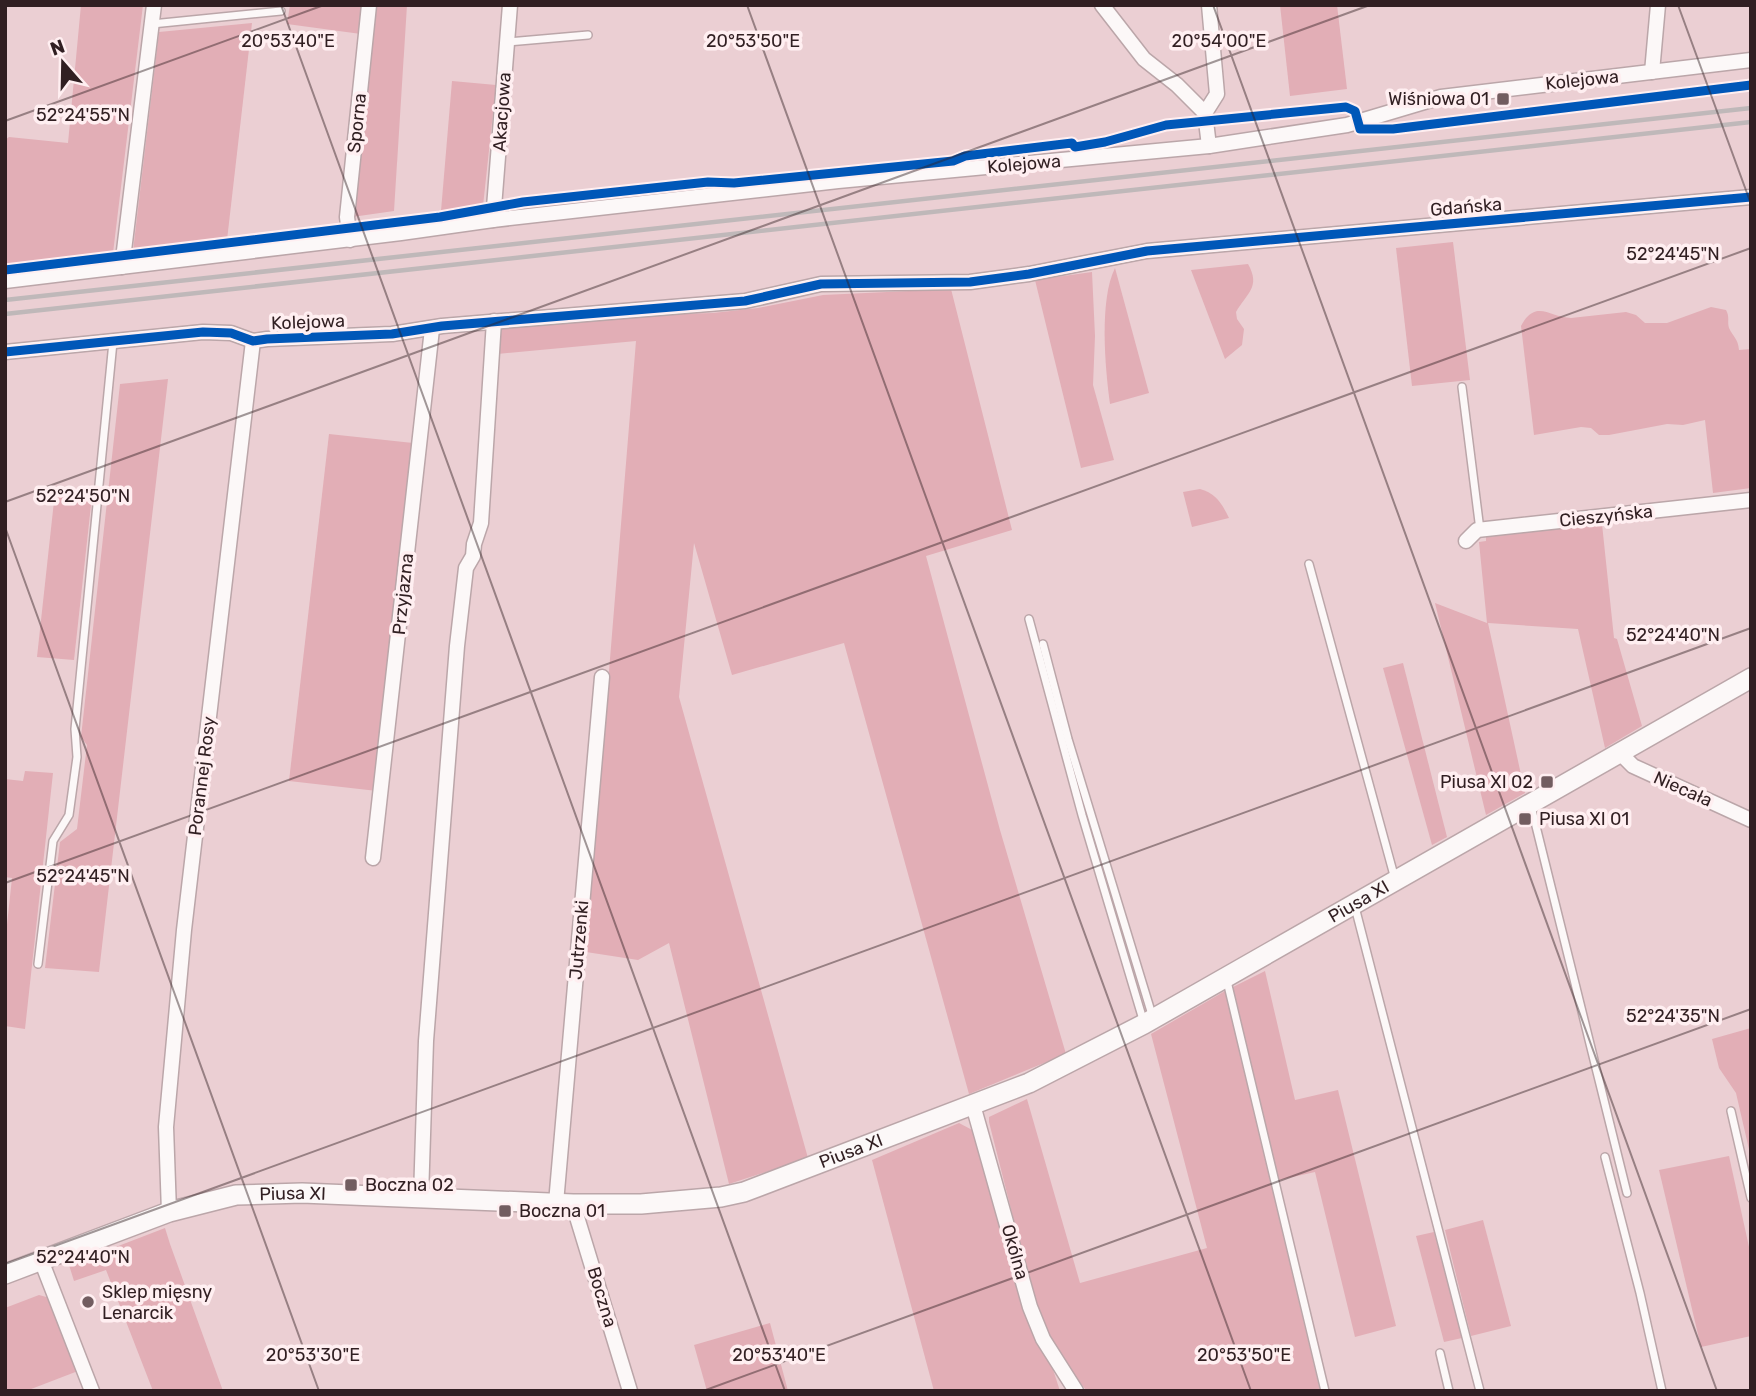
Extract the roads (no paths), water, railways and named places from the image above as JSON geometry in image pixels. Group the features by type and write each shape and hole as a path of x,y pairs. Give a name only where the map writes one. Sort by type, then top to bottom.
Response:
{"street":[{"path":"122,267 154,5"},
{"name":"Sporna","path":"350,240 347,217 369,5"},
{"name":"Akacjowa","path":"493,220 510,5"},
{"path":"1102,5 1144,60 1177,85 1205,113 1209,146"},
{"path":"1205,113 1217,94 1209,5"},
{"path":"1652,72 1658,5"},
{"name":"Kolejowa","path":"5,281 350,240 493,220 838,181 1209,146 1347,125 1441,96 1751,60"},
{"name":"Gdańska","path":"613,311 745,301 821,284 992,280 1123,254 1184,247 1751,197"},
{"name":"Kolejowa","path":"5,352 219,331 247,337 253,341 267,338 392,334 442,326 613,311"},
{"path":"421,1197 426,1041 444,792 466,568 473,556 481,523 494,321"},
{"name":"Przyjazna","path":"373,858 432,329"},
{"name":"Porannej Rosy","path":"169,1212 166,1127 182,956 253,341"},
{"name":"Cieszyńska","path":"1480,530 1751,500"},
{"path":"1466,541 1472,533 1480,530"},
{"name":"Jutrzenki","path":"565,1204 602,677"},
{"name":"Piusa XI","path":"5,1274 169,1212 236,1195 302,1193 565,1204 641,1204 720,1197 744,1192 1054,1072 1149,1021 1751,678"},
{"name":"Niecała","path":"1619,752 1633,766 1751,820"},
{"name":"Okólna","path":"973,1105 1030,1307 1043,1339 1076,1391"},
{"name":"Boczna","path":"565,1204 630,1391"},
{"path":"41,1260 92,1391"}],"lane":[{"path":"152,24 281,11"},
{"path":"507,42 588,35"},
{"path":"38,964 53,841 69,815 77,757 75,729 113,341"},
{"path":"1462,387 1480,530"},
{"path":"1309,564 1395,880"},
{"path":"1029,619 1082,816 1149,1021"},
{"path":"1043,645 1149,1021"},
{"path":"1531,803 1627,1193"},
{"path":"1354,903 1480,1391"},
{"path":"1226,977 1325,1391"},
{"path":"1731,1111 1751,1198"},
{"path":"1605,1157 1662,1391"},
{"path":"1440,1353 1450,1391"}],"railway":[{"path":"5,300 1751,108"},
{"path":"5,314 1751,122"}],"place":[{"name":"Wiśniowa 01","path":"1503,99"},
{"name":"Piusa XI 02","path":"1547,782"},
{"name":"Piusa XI 01","path":"1525,819"},
{"name":"Boczna 02","path":"351,1185"},
{"name":"Boczna 01","path":"505,1211"},
{"name":"Sklep mięsny Lenarcik","path":"88,1302"}]}
